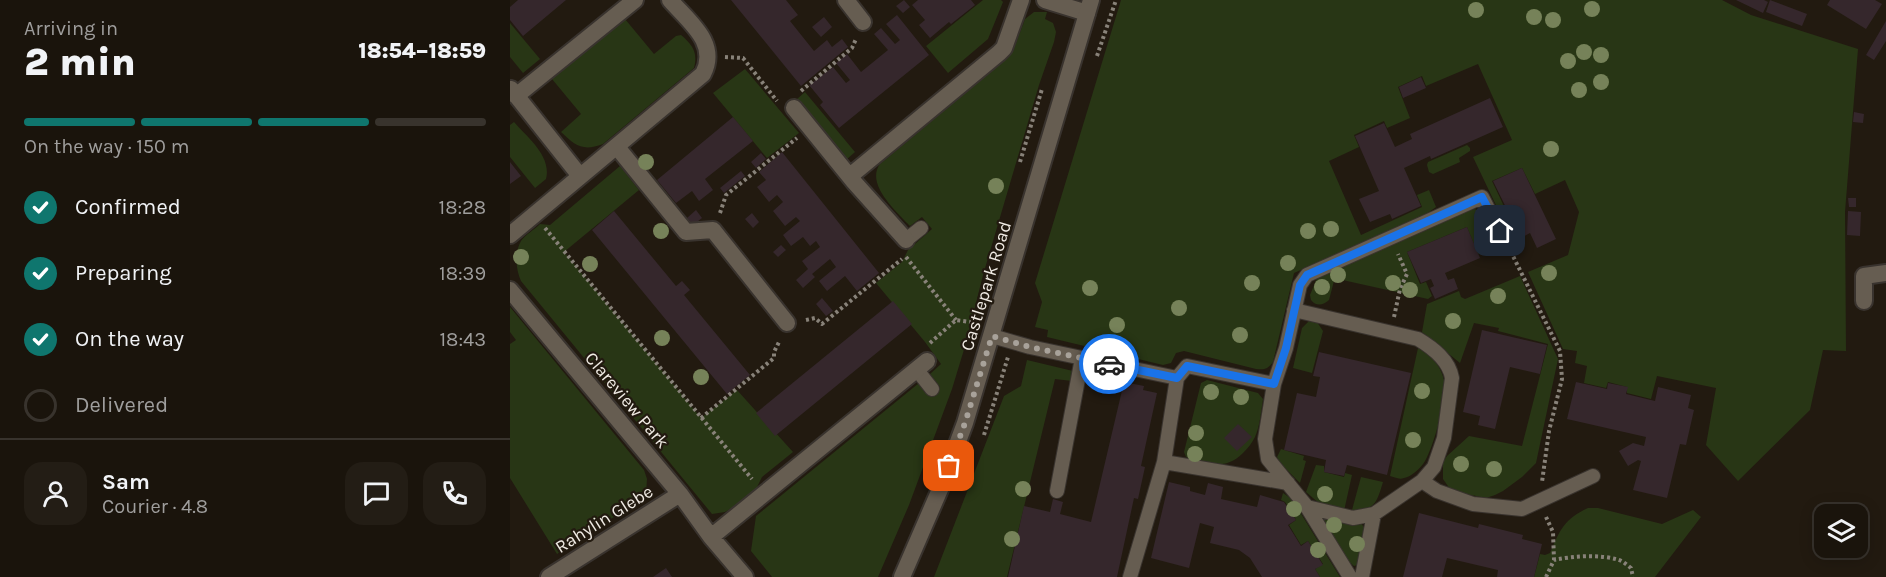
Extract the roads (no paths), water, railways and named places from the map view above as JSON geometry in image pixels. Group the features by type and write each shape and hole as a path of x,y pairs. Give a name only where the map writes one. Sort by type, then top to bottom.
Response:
{"street":[{"path":"580,176 513,92 635,0"},
{"path":"510,235 698,80 706,67 709,56 705,42 670,0"},
{"path":"846,0 863,22"},
{"path":"850,176 999,54 1004,48 1021,0"},
{"path":"1045,0 1089,6"},
{"name":"Castlepark Road","path":"902,577 941,487 965,423 1089,6"},
{"path":"790,103 905,248"},
{"path":"617,147 686,232 713,230 787,323"},
{"path":"1864,301 1864,276 1886,273"},
{"name":"Clareview Park","path":"510,290 746,577"},
{"path":"711,537 922,366"},
{"name":"Rahylin Glebe","path":"549,577 680,494"}],"lane":[{"path":"1350,577 1307,507 1268,459 1265,439 1274,384 1286,348 1300,285 1307,275 1482,197 1500,231"},
{"path":"905,248 921,228"},
{"path":"1294,310 1418,339 1428,345 1450,368 1452,378 1444,438 1434,467 1422,481 1374,514 1353,518 1307,507"},
{"path":"994,331 1030,347 1177,378"},
{"path":"1056,491 1082,358"},
{"path":"922,366 932,389"},
{"path":"1130,577 1164,462 1177,378 1187,366 1274,384"},
{"path":"1164,462 1288,483"},
{"path":"1422,481 1437,491 1473,504 1522,509 1593,476"},
{"path":"1362,577 1374,514"}]}
